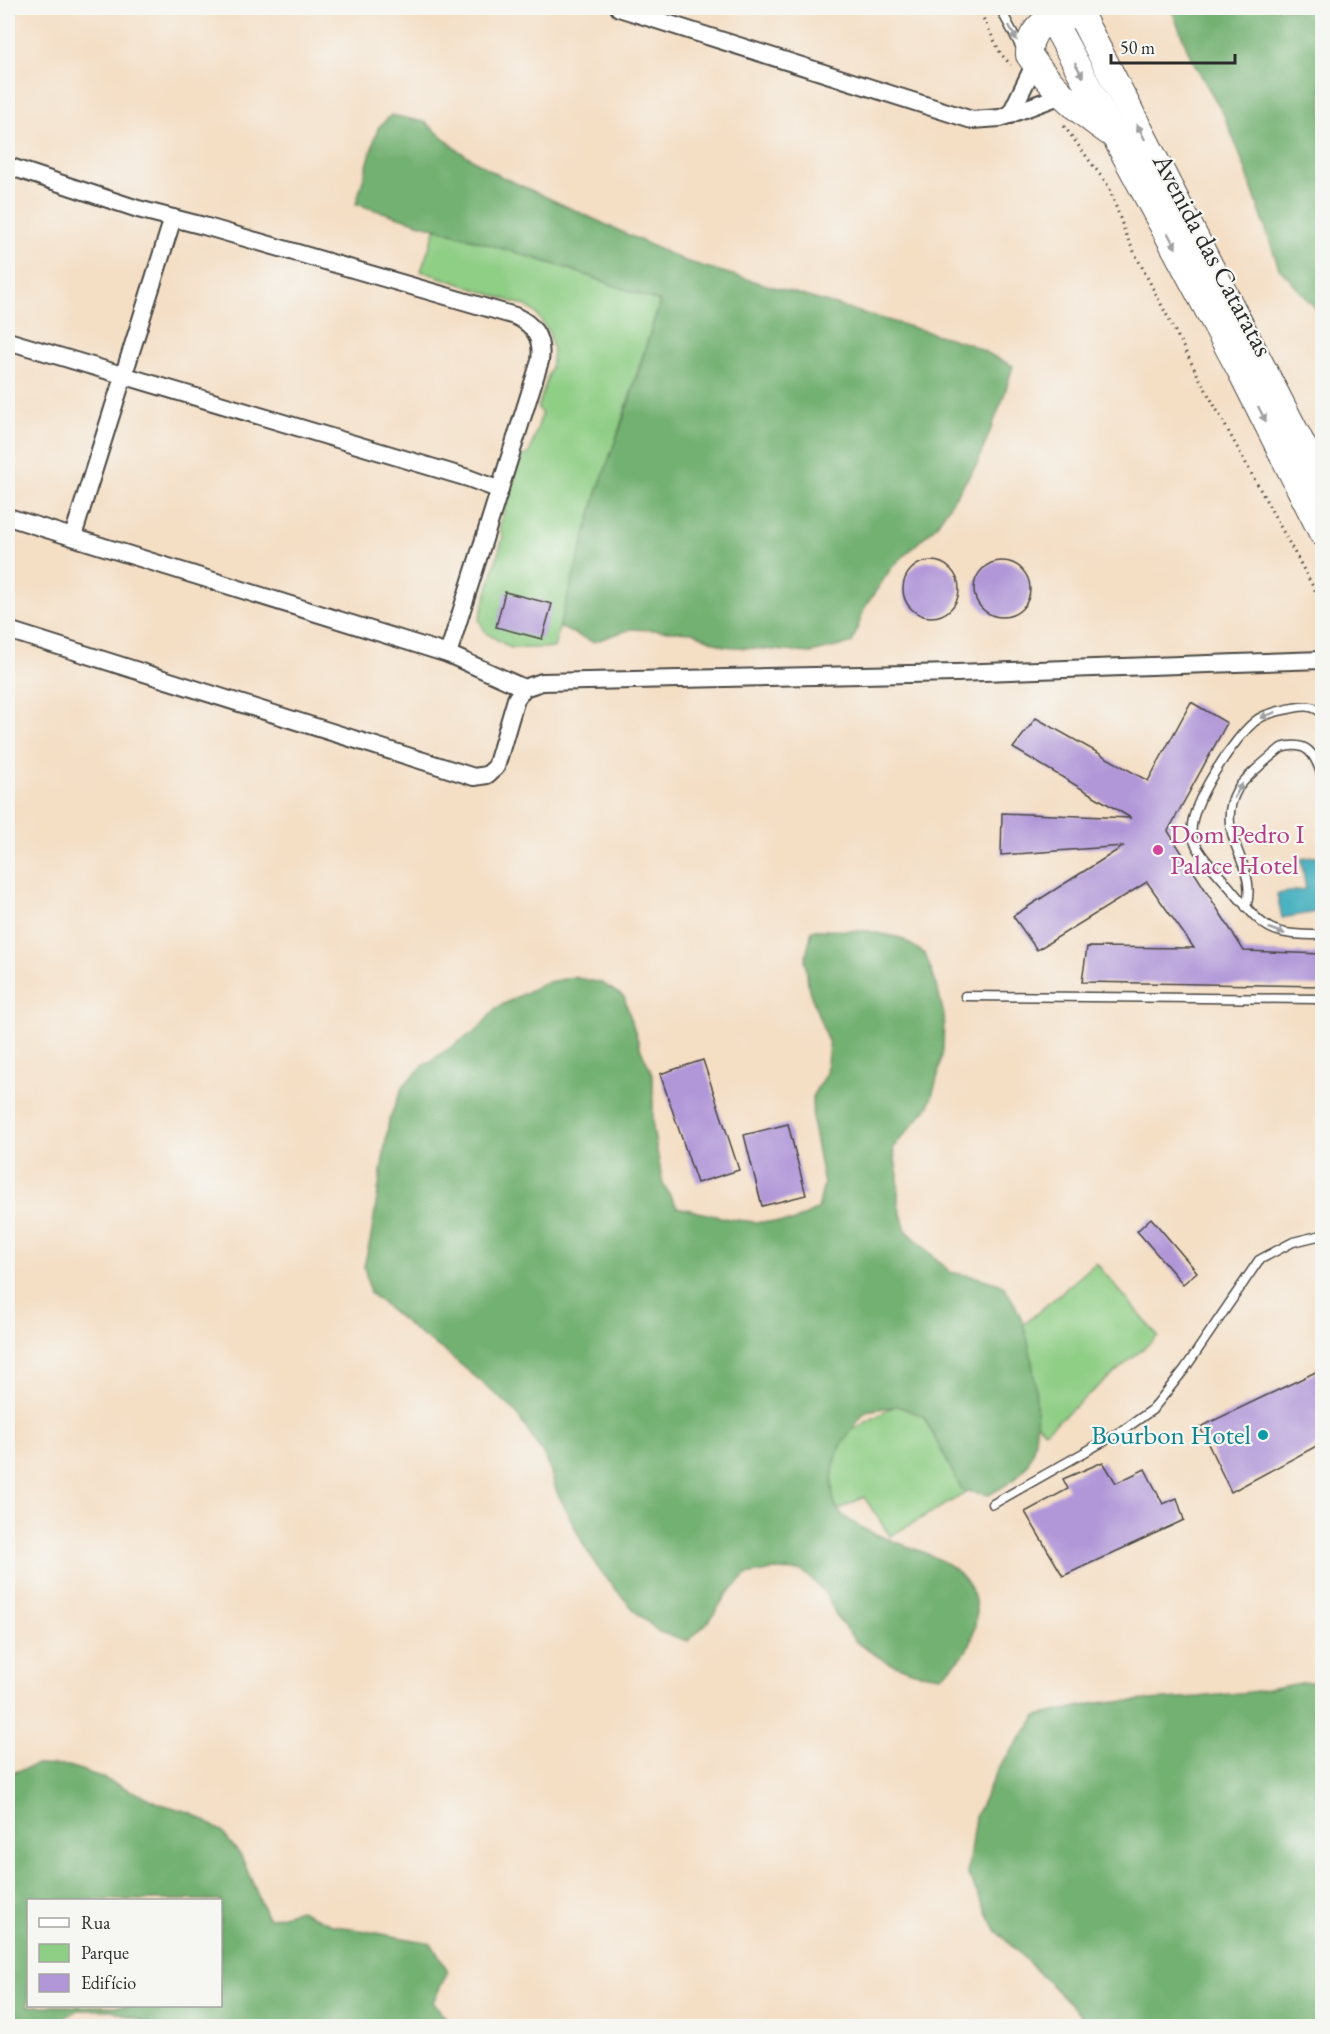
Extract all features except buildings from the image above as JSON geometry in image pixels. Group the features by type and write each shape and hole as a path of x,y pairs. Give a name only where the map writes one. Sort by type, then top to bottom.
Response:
{"main road":[{"path":"1081,17 1048,13 1044,23 1030,41 1030,66 1053,98 1115,136"},
{"name":"Avenida das Cataratas","path":"1048,13 1240,370 1323,534"},
{"name":"Avenida das Cataratas","path":"1081,17 1323,483"}],"street":[{"path":"620,8 972,120 1000,118 1053,98"},
{"path":"1010,115 1030,66"},
{"path":"8,166 173,218 515,316 531,326 540,342 540,361 448,654"},
{"path":"73,536 173,218"},
{"path":"8,341 468,478 500,490"},
{"path":"8,517 448,654 524,688"},
{"path":"8,630 474,777 487,775 496,767 516,699 524,688 542,682 956,673 1323,660"}],"lane":[{"path":"1000,8 1030,66"},
{"path":"1323,713 1318,705 1304,706 1268,713 1252,723 1235,741 1194,810 1191,826 1196,847 1264,925 1277,932 1292,935 1323,935"},
{"path":"1246,907 1250,896 1248,877 1233,843 1231,830 1233,802 1237,788 1281,748 1288,746 1303,747 1313,754 1323,776"},
{"path":"965,996 1323,999"},
{"path":"993,1504 1122,1431 1152,1410 1184,1370 1258,1260 1293,1242 1323,1235"}],"path":[{"path":"978,8 1001,54 1030,66"},
{"path":"1053,98 1055,113 1109,188 1127,238 1195,370 1323,603"}],"green space":[{"path":"1171,8 1322,8 1322,311 1320,313 1279,268 1244,165 1223,113 1191,58"},
{"path":"391,115 425,122 459,151 498,175 685,261 969,344 1013,366 1003,399 977,464 936,526 892,567 865,607 852,643 811,653 723,646 693,632 631,629 593,642 559,627 598,489 622,423 660,302 566,268 356,204 378,128"},
{"path":"436,228 566,268 660,301 591,517 554,648 511,648 486,633 479,620 503,537 499,528 521,457 529,454 542,414 538,408 551,367 553,350 549,332 536,313 526,306 421,271"},
{"path":"812,930 868,931 901,938 925,954 936,983 944,1015 943,1049 929,1106 893,1148 898,1175 898,1204 906,1230 950,1272 1003,1285 1019,1313 1029,1345 1035,1386 1034,1445 1027,1465 1018,1476 989,1495 962,1490 923,1416 897,1406 866,1411 845,1439 836,1458 833,1470 833,1493 839,1511 855,1524 876,1535 944,1562 961,1575 973,1592 976,1616 970,1644 962,1657 941,1676 914,1672 885,1661 856,1642 837,1617 825,1592 802,1571 773,1570 746,1575 726,1595 710,1620 688,1641 659,1632 636,1612 598,1568 583,1544 556,1490 547,1460 514,1410 370,1293 364,1266 371,1237 389,1120 403,1086 423,1066 478,1029 496,1008 544,983 573,977 602,983 624,997 641,1050 653,1075 653,1129 663,1184 677,1207 729,1219 755,1222 792,1222 818,1209 824,1183 813,1126 812,1097 826,1073 829,1044 809,990 805,960"},
{"path":"1096,1263 1158,1336 1045,1432 982,1360"},
{"path":"912,1396 971,1490 890,1536 864,1497 810,1523 779,1472"},
{"path":"1322,1681 1322,2026 1092,2026 996,1930 967,1873 975,1817 999,1767 1037,1716 1096,1703 1199,1697"},
{"path":"36,1765 69,1766 98,1776 161,1804 192,1813 221,1831 241,1856 268,1919 300,1910 332,1925 431,1943 448,1971 433,2002 452,2026 156,2026 112,2010 77,2010 52,2026 8,2026 8,1774"}],"water":[{"path":"1322,855 1322,911 1282,918 1277,894 1306,889 1301,859"}],"place":[{"name":"Dom Pedro I Palace Hotel","path":"1158,850"},
{"name":"Bourbon Hotel","path":"1263,1435"}]}
